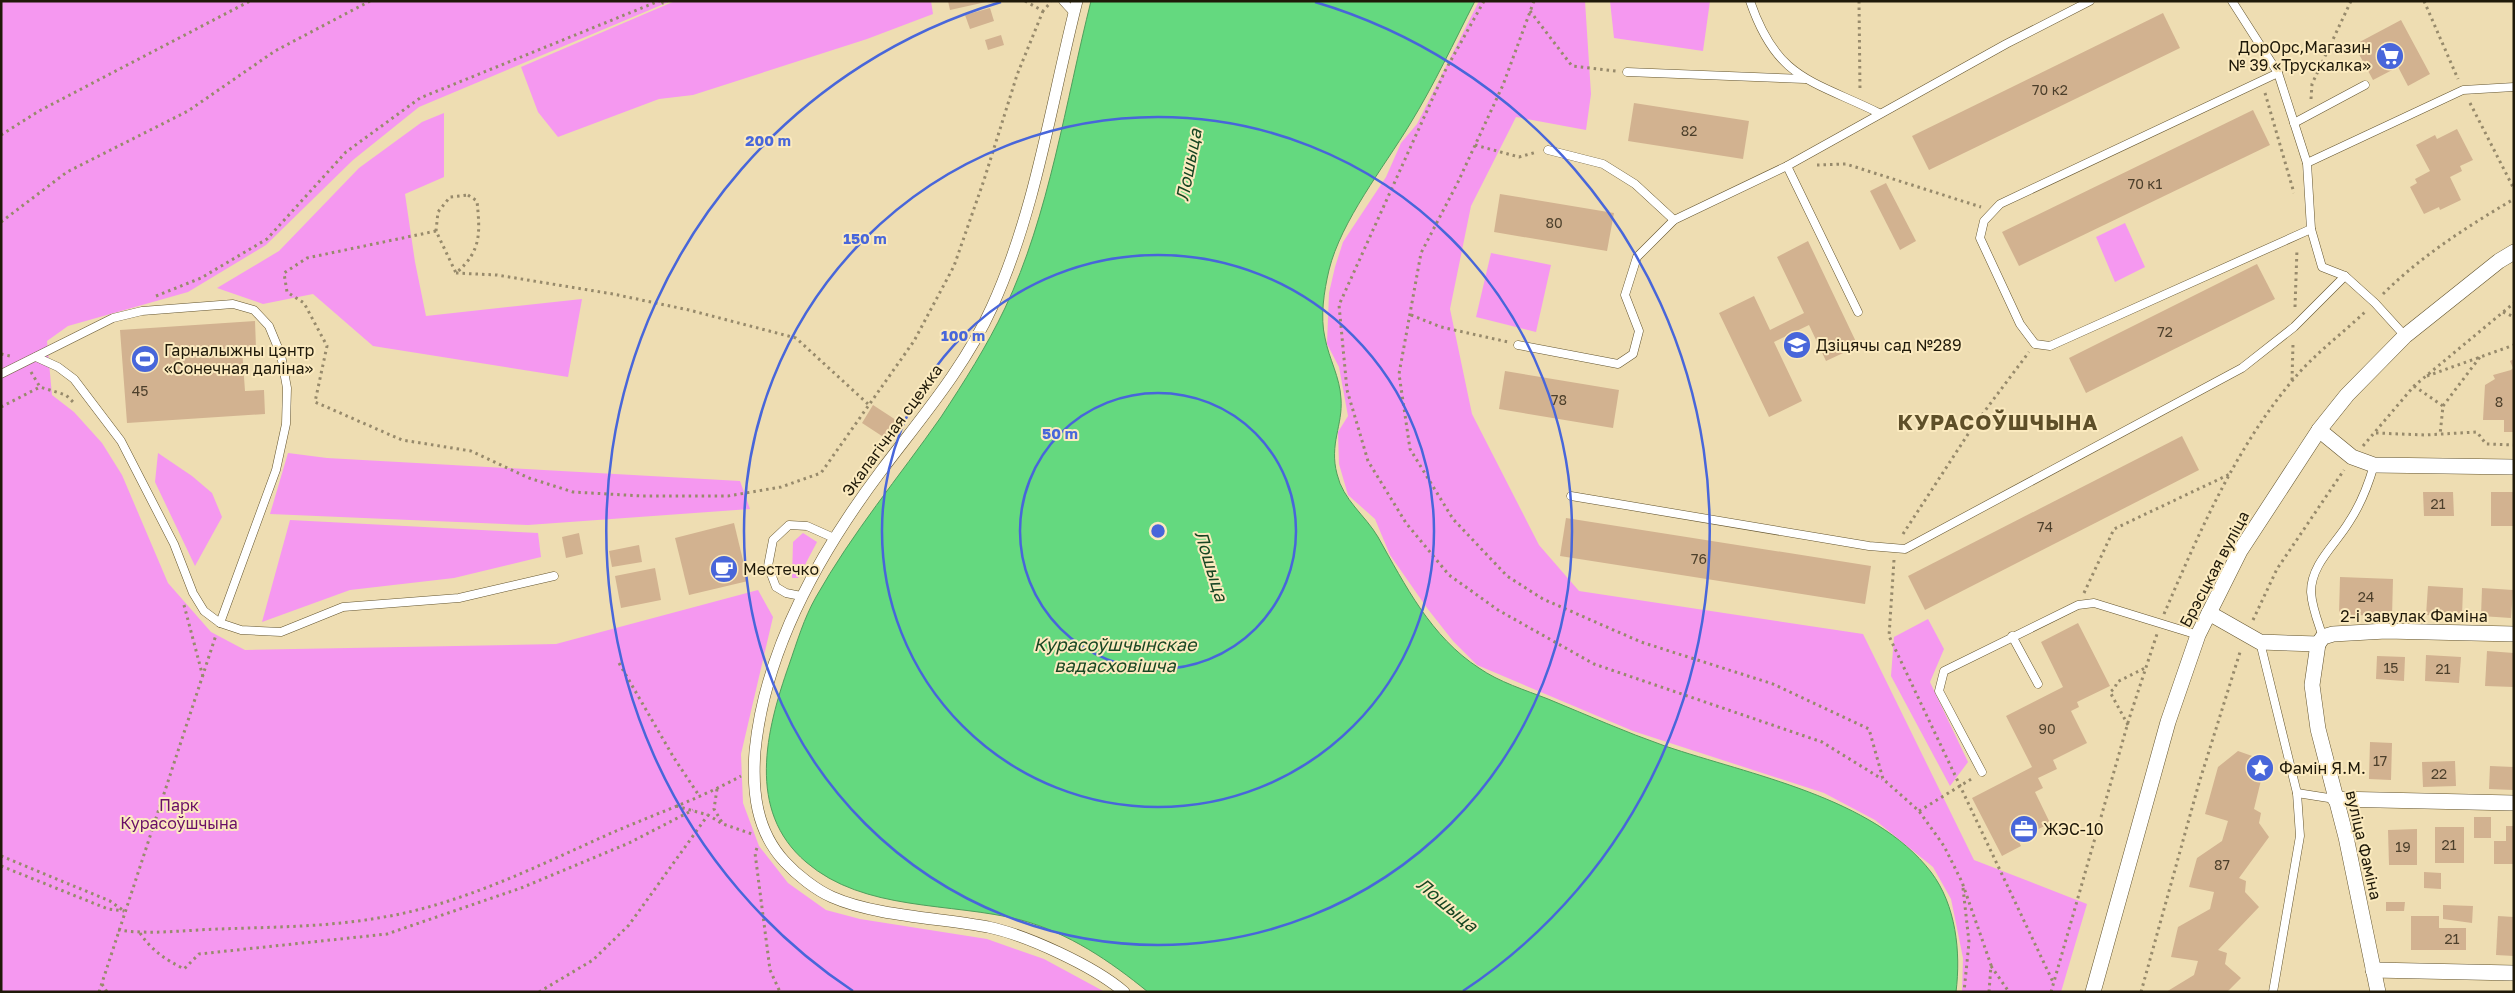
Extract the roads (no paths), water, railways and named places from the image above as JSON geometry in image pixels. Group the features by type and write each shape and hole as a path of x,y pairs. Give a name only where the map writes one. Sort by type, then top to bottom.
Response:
{"street":[{"name":"Экалагічная сцежка","path":"1076,1 1027,215 992,308 951,377 834,538 801,596 771,677 757,730 754,789 764,833 784,861 829,896 855,906 992,928 1049,949 1112,982 1124,992"},
{"name":"Брэсцкая вуліца","path":"2093,992 2168,722 2198,635 2240,551 2318,430 2347,395 2405,336 2499,261 2514,252"},
{"path":"2318,430 2352,457 2374,465 2514,467"},
{"path":"2208,613 2247,633 2260,642 2320,641"},
{"name":"2-і завулак Фаміна","path":"2320,641 2333,634 2386,632 2514,634"},
{"name":"вуліца Фаміна","path":"2320,641 2312,685 2318,729 2346,838 2378,992"},
{"path":"2336,799 2514,803"},
{"path":"2373,970 2514,973"}],"lane":[{"path":"1063,1 1074,13"},
{"path":"1750,1 1758,24 1773,51 1790,68 1806,79 1879,113"},
{"path":"1518,345 1618,364 1633,354 1639,330 1625,295 1637,257 1674,220 1786,166 1879,113 2090,1"},
{"path":"2232,1 2278,73 2307,163 2311,229 2322,267 2345,276 2375,302 2405,336"},
{"path":"1627,72 1806,79"},
{"path":"2278,73 2000,204 1984,222 1980,238 2020,324 2035,344 2050,346 2311,229"},
{"path":"2294,122 2365,85"},
{"path":"2307,163 2463,90 2514,87"},
{"path":"1548,150 1603,164 1635,184 1674,220"},
{"path":"1786,166 1858,312"},
{"path":"1571,496 1860,544 1905,549 1925,540 2242,368 2294,327 2345,276"},
{"path":"1,374 113,318 142,310 233,304 254,310 269,326 281,355 287,388 286,424 276,470 220,622"},
{"path":"36,358 58,367 74,379 121,441 174,544 193,592 204,611 220,622 241,630 281,632 342,607 459,598 554,576"},
{"path":"2320,641 2311,590 2320,562 2349,523 2366,493 2374,465"},
{"path":"801,596 786,594 776,587 768,566 773,540 789,526 807,526 834,538"},
{"path":"1982,772 1940,691 1944,671 2078,604 2094,603 2198,635"},
{"path":"2012,636 2038,684"},
{"path":"2260,642 2296,793 2300,836 2273,992"},
{"path":"2296,793 2336,799"}],"water":[{"name":"Курасоўшчынскае вадасховішча","path":"1091,1 1475,1 1419,109 1353,214 1335,251 1329,270 1324,295 1323,321 1327,346 1337,376 1341,399 1335,444 1335,463 1344,492 1373,529 1409,591 1433,626 1462,655 1479,668 1512,685 1650,741 1771,779 1844,807 1877,825 1906,846 1931,872 1946,899 1955,929 1957,945 1956,992 1148,992 1104,959 1056,932 1021,920 994,914 909,903 881,898 854,890 829,878 806,862 787,842 775,819 768,794 766,769 768,742 774,716 801,630 812,605 830,573 860,528 941,417 983,350 1005,308 1020,272 1045,197"}],"place":[{"name":"ДорОрс,Магазин № 39 «Трускалка»","path":"2390,56"},
{"name":"Дзіцячы сад №289","path":"1797,345"},
{"name":"Гарналыжны цэнтр «Сонечная даліна»","path":"145,359"},
{"name":"Местечко","path":"724,569"},
{"name":"Фамін Я.М.","path":"2260,768"},
{"name":"ЖЭС-10","path":"2024,829"}],"district":[{"name":"КУРАСОЎШЧЫНА","path":"1998,423"}],"water label":[{"name":"Лошыца","path":"1189,165"},
{"name":"Лошыца","path":"1211,566"},
{"name":"Лошыца","path":"1447,905"}],"park label":[{"name":"Парк Курасоўшчына","path":"179,814"}]}
